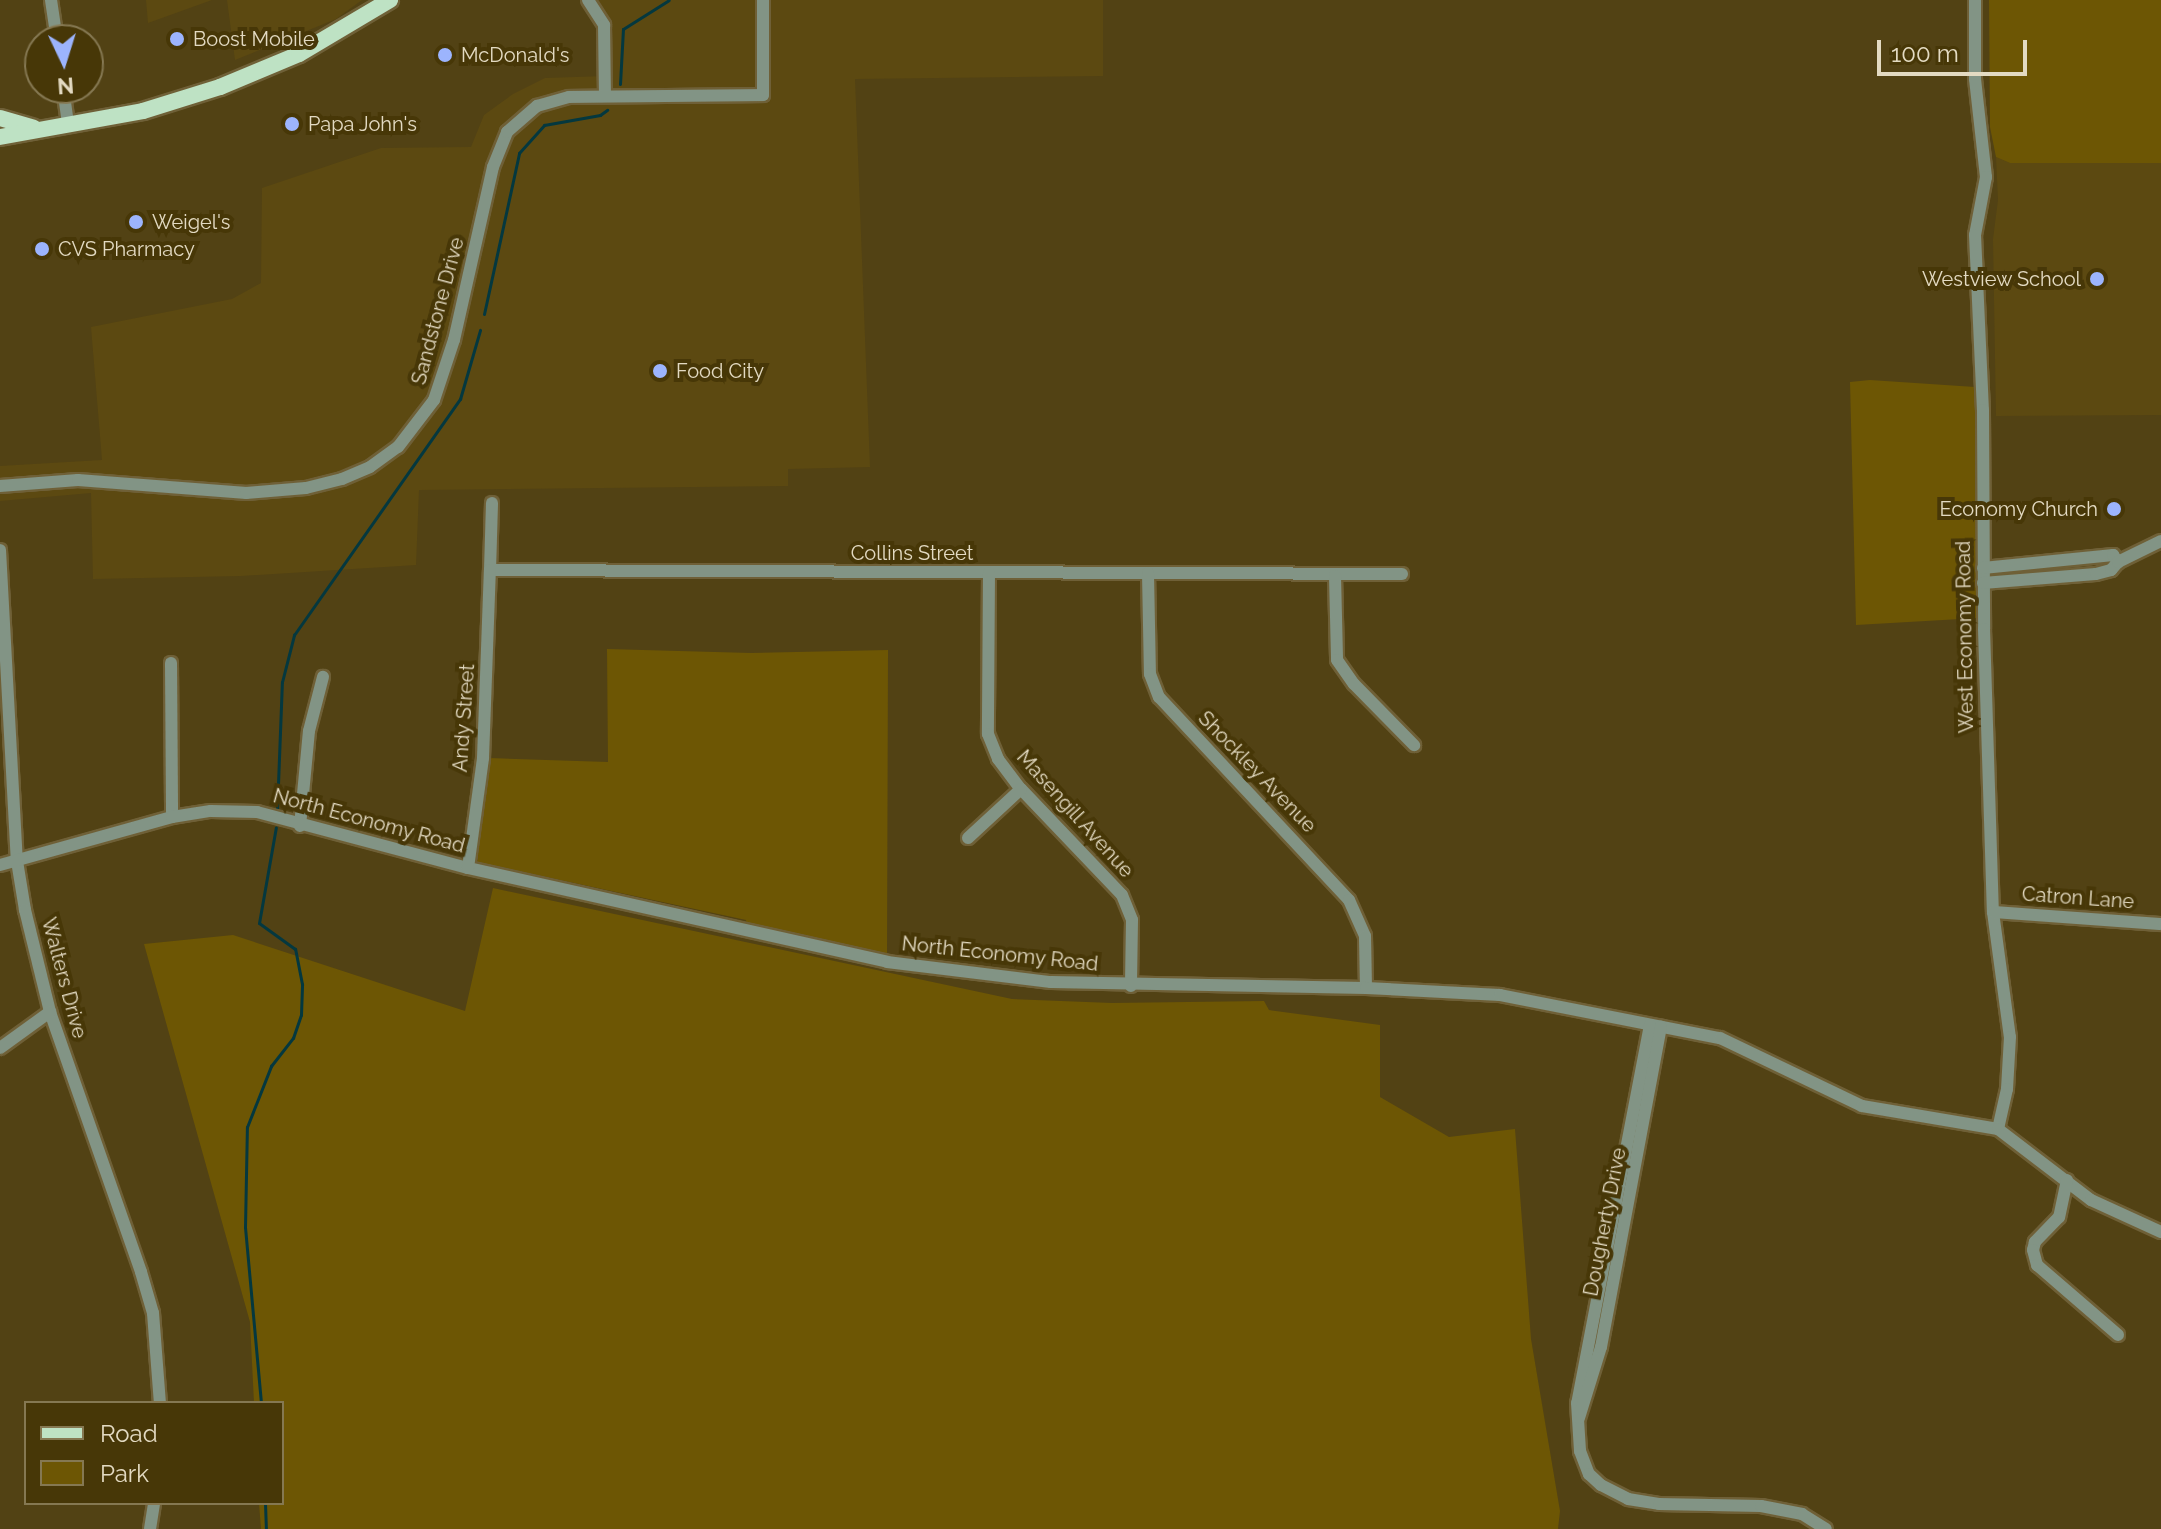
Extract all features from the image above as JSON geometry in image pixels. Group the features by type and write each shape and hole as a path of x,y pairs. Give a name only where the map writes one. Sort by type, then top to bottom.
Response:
{"main road":[{"path":"0,137 143,111 220,87 299,54 390,0"},
{"path":"0,118 40,130"}],"street":[{"path":"51,0 55,24"},
{"path":"588,0 604,25 605,95"},
{"name":"Sandstone Drive","path":"0,486 78,480 246,493 306,488 342,479 370,467 398,447 434,400 454,340 493,167 507,132 520,118 545,103 605,95 763,95 763,0"},
{"name":"West Economy Road","path":"1975,0 1975,79 1986,177 1975,235 1983,410 1983,583 1993,912 2010,1037 2007,1089 1998,1129"},
{"path":"65,104 68,125"},
{"path":"490,570 492,503"},
{"path":"1983,583 2096,574 2111,570 2118,562 2161,541"},
{"name":"Walters Drive","path":"0,550 17,861 50,1012 153,1313 160,1401"},
{"path":"1983,568 2113,555 2118,562"},
{"name":"Collins Street","path":"490,570 1402,574"},
{"name":"Andy Street","path":"468,868 483,758 490,570"},
{"name":"Masengill Avenue","path":"989,573 988,734 998,759 1021,789 1122,895 1132,920 1131,986"},
{"name":"Shockley Avenue","path":"1148,573 1150,674 1159,697 1349,900 1365,936 1366,988"},
{"path":"1335,576 1337,660 1354,684 1414,745"},
{"path":"171,663 172,817"},
{"path":"300,826 309,731 323,677"},
{"path":"968,838 1021,789"},
{"name":"North Economy Road","path":"0,865 172,817 211,811 257,812 300,826 468,868 887,962 1051,982 1131,986 1366,988 1500,995 1720,1038 1862,1106 1998,1129"},
{"name":"Catron Lane","path":"1993,912 2161,924"},
{"path":"0,1048 50,1012"},
{"name":"Dougherty Drive","path":"1656,1026 1594,1378 1578,1421 1580,1451 1589,1474 1601,1485 1628,1499 1659,1504 1761,1506 1802,1514 1826,1529"},
{"path":"1998,1129 2091,1200 2161,1232"},
{"path":"2067,1180 2059,1217 2035,1242 2033,1250 2037,1265 2118,1335"},
{"path":"150,1529 154,1505"}],"shaded area":[{"path":"146,0 212,0 148,23"},
{"path":"227,0 362,0 336,19 235,60"},
{"path":"588,0 755,0 757,81 763,81 762,0 1103,0 1103,76 855,79 870,467 788,469 788,486 419,490 416,565 241,576 93,579 91,493 0,501 0,466 102,460 91,327 232,299 261,283 262,188 381,148 471,147 484,115 513,94 545,78 606,76 606,41"},
{"path":"1996,157 2010,163 2161,163 2161,415 1996,416 1993,239 1998,200"}],"green space":[{"path":"1989,0 2161,0 2161,163 2010,163 1996,157 1990,127"},
{"path":"1870,380 1975,387 1978,618 1856,625 1850,382"},
{"path":"607,649 751,653 888,650 887,962 747,931 746,920 477,862 489,758 608,762"},
{"path":"493,888 1012,999 1112,1003 1264,1001 1269,1010 1380,1025 1380,1097 1449,1137 1515,1129 1531,1339 1560,1511 1558,1529 261,1529 259,1505 284,1505 284,1401 254,1401 250,1322 144,944 233,935 465,1011"}],"waterway":[{"path":"620,84 623,29 669,0"},
{"path":"484,314 519,153 544,125 600,115 607,110"},
{"path":"277,810 282,682 294,635 460,399 480,330"},
{"path":"261,1401 245,1227 247,1127 271,1066 293,1038 301,1015 302,984 295,949 259,923 276,827"},
{"path":"265,1505 266,1529"}],"place":[{"name":"Boost Mobile","path":"177,39"},
{"name":"McDonald's","path":"445,55"},
{"name":"Papa John's","path":"292,124"},
{"name":"Weigel's","path":"136,222"},
{"name":"CVS Pharmacy","path":"42,249"},
{"name":"Westview School","path":"2097,279"},
{"name":"Food City","path":"660,371"},
{"name":"Economy Church","path":"2114,509"}]}
